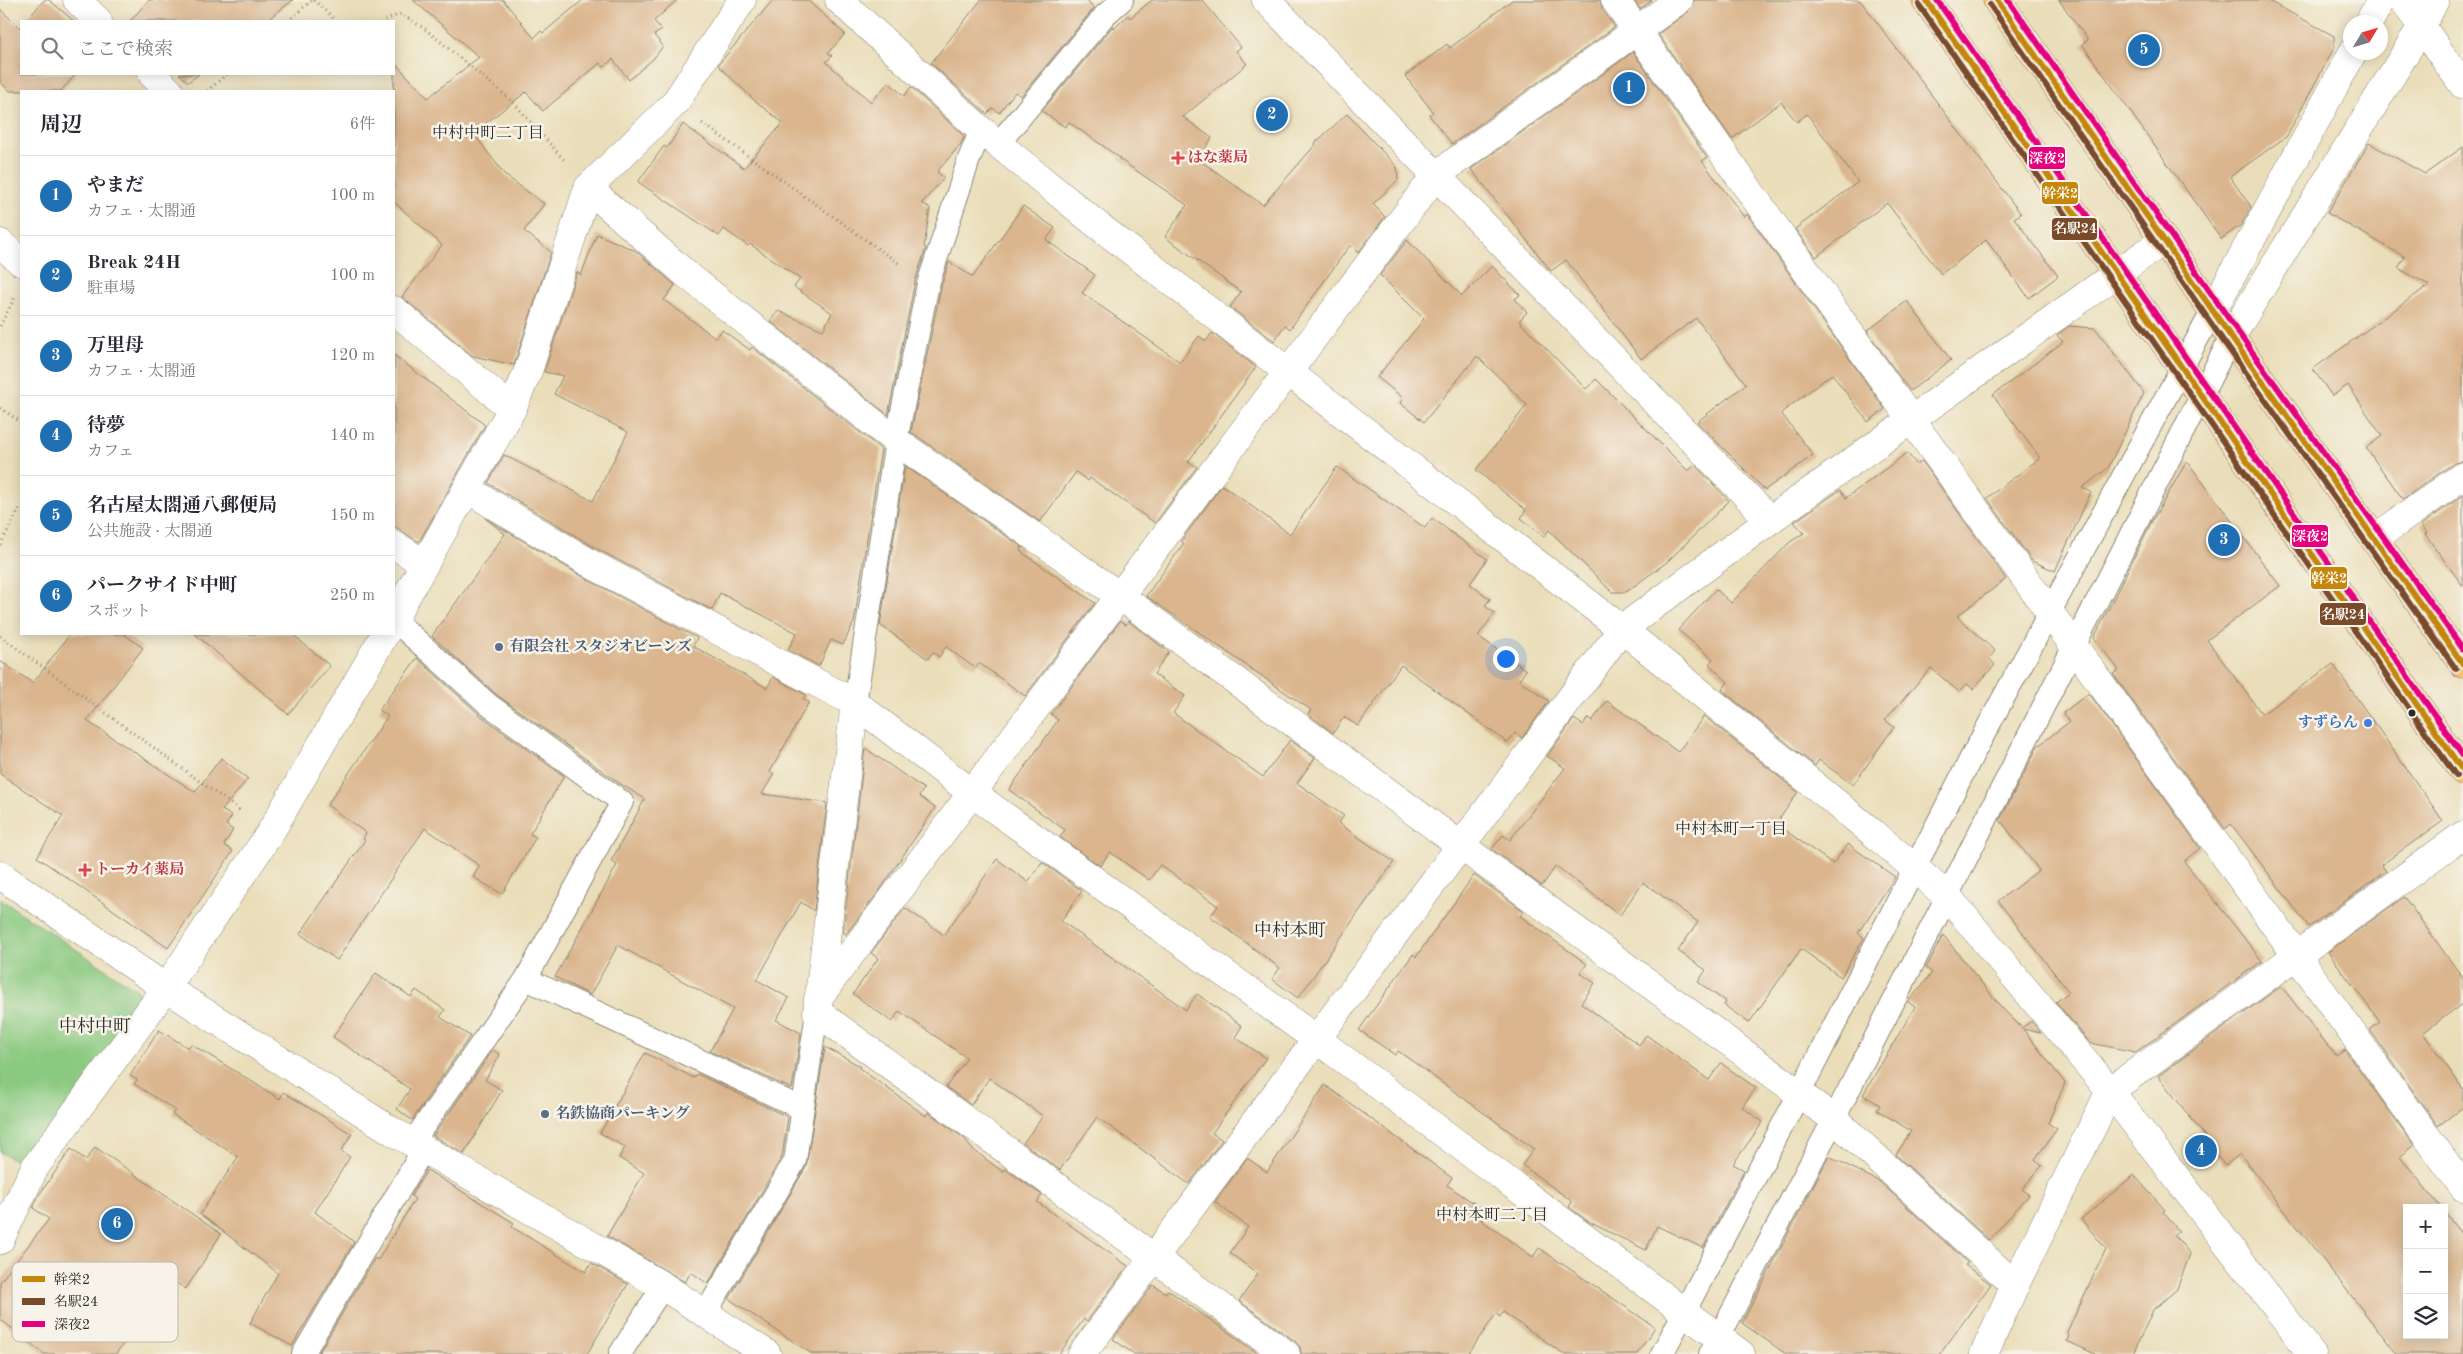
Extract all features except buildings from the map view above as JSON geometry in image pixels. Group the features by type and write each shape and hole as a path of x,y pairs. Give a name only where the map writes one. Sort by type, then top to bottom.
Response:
{"main road":[{"path":"1926,0 2463,771"},
{"path":"1997,0 2231,337 2463,664"}],"street":[{"path":"76,0 97,20"},
{"path":"395,617 512,409 528,371 588,188 675,103 742,0"},
{"path":"839,0 990,137 1095,223 1287,373 1622,629 1914,867 1948,897 2110,1091 2312,1354"},
{"path":"1266,0 1770,520"},
{"path":"1615,0 1912,420 2463,1187"},
{"path":"818,1005 972,794 1435,176 1679,0"},
{"path":"2373,15 2381,0"},
{"path":"2403,0 2463,85"},
{"path":"2231,337 2422,26 2435,0"},
{"path":"2213,310 2349,60"},
{"path":"153,75 168,90"},
{"path":"588,188 686,274 896,441 1120,596 1834,1119 2015,1285"},
{"path":"1082,1354 1315,1038 1622,629 1770,520 2164,240"},
{"path":"0,243 20,261"},
{"path":"395,311 512,409"},
{"path":"2375,538 2463,476"},
{"path":"467,489 593,565 855,703 972,794 1315,1038 1683,1313 1714,1346 1741,1354"},
{"path":"395,546 425,564"},
{"path":"0,1240 35,1167 166,988 270,833 384,635"},
{"path":"818,1005 855,703"},
{"path":"1984,1354 2015,1285 2110,1091 2463,835"},
{"path":"0,875 166,988 417,1146 663,1286 767,1354"},
{"path":"818,1005 1153,1259 1286,1354"}],"lane":[{"path":"855,703 896,441 928,284 969,159 1122,0"},
{"path":"1662,1354 1799,1094 1914,867 2049,610 2180,367 2213,310"},
{"path":"1714,1346 1834,1119 1948,897 2231,337"},
{"path":"303,1354 417,1146 526,979 622,802 489,705 395,620"},
{"path":"526,979 802,1108"},
{"path":"705,1314 795,1161 818,1005"},
{"path":"620,1354 663,1286"}],"path":[{"path":"289,20 313,0 335,20"},
{"path":"387,20 401,14 425,29 512,101 588,188"},
{"path":"208,90 226,75"},
{"path":"675,103 928,284"},
{"path":"0,326 17,294"},
{"path":"0,408 20,421"},
{"path":"0,545 20,508"},
{"path":"0,636 270,833"}],"green space":[{"path":"0,899 137,990 142,1006 24,1165 0,1152"}],"transit line":[{"name":"幹栄2","path":"1926,0 2463,771"},
{"name":"深夜2","path":"1937,0 2463,756"},
{"name":"幹栄2","path":"1997,0 2231,337 2463,664"},
{"name":"深夜2","path":"2008,0 2238,332 2463,649"},
{"name":"名駅24","path":"1919,5 2456,776"},
{"name":"名駅24","path":"1990,5 2224,342 2456,669"}],"place":[{"name":"名古屋太閤通八郵便局","path":"2144,50"},
{"name":"やまだ","path":"1629,88"},
{"name":"Break 24H","path":"1272,115"},
{"name":"はな薬局","path":"1178,158"},
{"name":"万里母","path":"2224,540"},
{"name":"有限会社 スタジオビーンズ","path":"499,647"},
{"name":"すずらん","path":"2368,723"},
{"name":"トーカイ薬局","path":"85,870"},
{"name":"名鉄協商パーキング","path":"545,1114"},
{"name":"待夢","path":"2201,1151"},
{"name":"パークサイド中町","path":"117,1224"}],"district":[{"name":"中村中町二丁目","path":"488,134"},
{"name":"中村本町一丁目","path":"1731,830"},
{"name":"中村本町","path":"1290,931"},
{"name":"中村中町","path":"95,1027"},
{"name":"中村本町二丁目","path":"1492,1216"}]}
